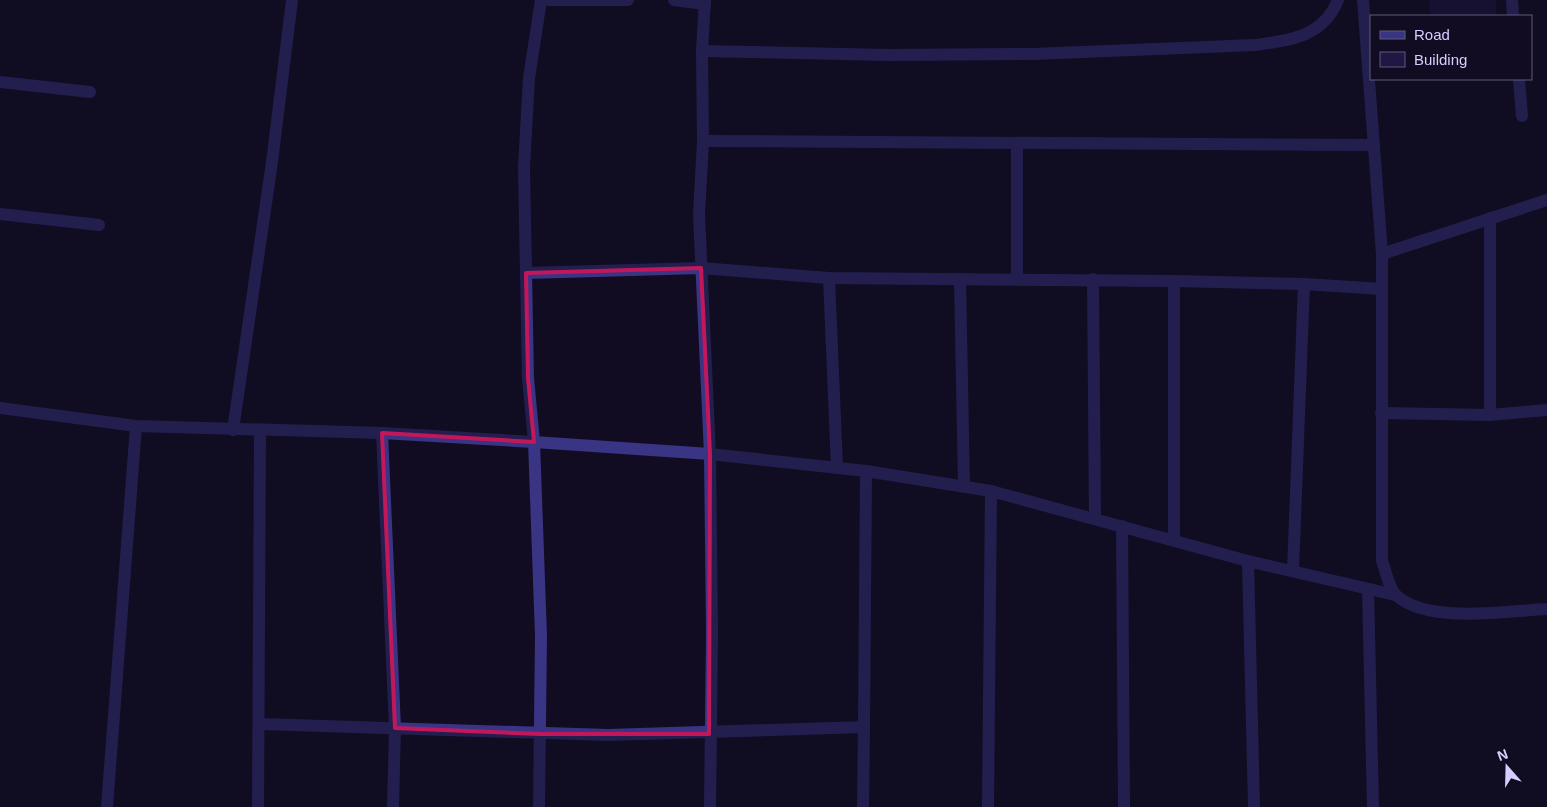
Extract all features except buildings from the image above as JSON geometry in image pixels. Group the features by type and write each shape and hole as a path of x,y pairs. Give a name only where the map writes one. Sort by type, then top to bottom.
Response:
{"street":[{"path":"233,430 277,123 292,0"},
{"path":"539,807 542,636 534,442 528,378 526,273 525,128 529,78 541,0 628,0"},
{"path":"674,0 705,2 702,51 703,141 699,215 710,454 712,633 709,734 710,807"},
{"path":"702,51 1023,54 1255,45 1289,41 1319,28 1338,0"},
{"path":"1364,0 1382,254 1384,354 1381,413 1382,561 1395,595"},
{"path":"1512,0 1513,15"},
{"path":"1519,80 1522,116"},
{"path":"0,82 90,92"},
{"path":"703,141 1374,145"},
{"path":"1017,143 1017,280"},
{"path":"1382,254 1547,200"},
{"path":"0,214 99,225"},
{"path":"1490,218 1490,415"},
{"path":"526,273 701,268 828,278 1174,280 1304,284 1382,289"},
{"path":"828,278 837,468"},
{"path":"960,279 964,487"},
{"path":"1093,279 1094,519"},
{"path":"1174,280 1174,540"},
{"path":"1293,571 1304,284"},
{"path":"0,408 136,426 382,433 534,442 710,454 866,471 991,491 1248,561 1395,595 1418,610 1447,614 1547,609"},
{"path":"1381,413 1490,415 1547,410"},
{"path":"108,807 136,426"},
{"path":"258,807 260,724 260,431"},
{"path":"382,433 395,728 393,807"},
{"path":"863,807 866,471"},
{"path":"988,807 991,491"},
{"path":"1122,526 1124,807"},
{"path":"1248,561 1254,807"},
{"path":"1368,588 1372,807"},
{"path":"260,724 540,734 709,734 864,727"}],"highlighted area":[{"path":"701,268 710,454 709,734 540,734 395,728 382,433 534,442 528,378 526,273"}]}
